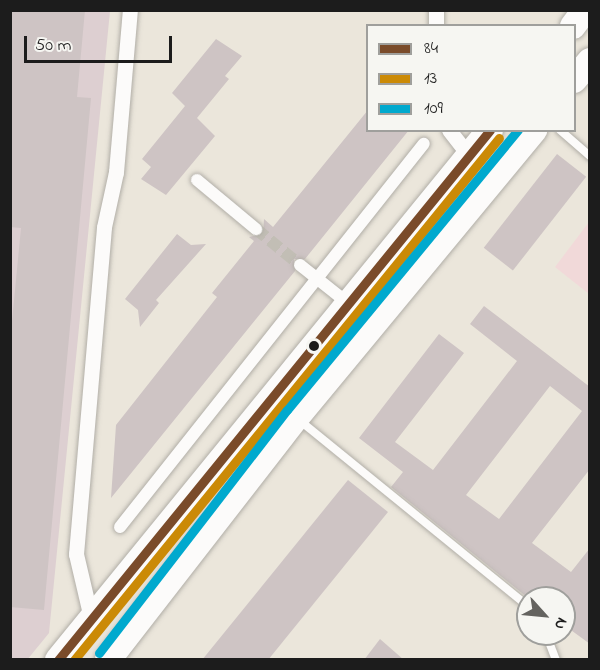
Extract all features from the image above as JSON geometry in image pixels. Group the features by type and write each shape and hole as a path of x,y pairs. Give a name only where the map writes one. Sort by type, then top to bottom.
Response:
{"highway":[{"path":"574,24 585,10"},
{"path":"576,78 590,61"},
{"path":"58,660 488,132"},
{"path":"108,660 296,418 532,132"}],"street":[{"path":"91,618 76,554 104,227 116,172 130,10"},
{"path":"451,132 469,156"},
{"path":"120,527 424,144"},
{"path":"197,180 256,229"},
{"path":"300,264 349,304"}],"lane":[{"path":"562,132 590,156"},
{"path":"296,418 516,596"}],"shaded area":[{"path":"10,11 110,11 49,633 27,660 10,659"},
{"path":"589,222 589,294 555,267"}],"building":[{"path":"10,10 85,10 77,97 91,98 44,610 10,607 10,342 21,228 10,227"},
{"path":"216,39 242,56 225,76 229,79 197,118 215,136 166,195 141,179 151,167 142,159 185,106 172,93"},
{"path":"366,112 366,132 407,132 305,259 294,259 295,271 111,498 116,425 217,297 212,293 254,241 249,237 263,234 264,219 273,227"},
{"path":"557,154 586,177 513,271 484,248"},
{"path":"177,234 191,245 206,244 156,300 159,303 140,327 138,310 125,299"},
{"path":"484,306 590,387 590,469 532,543 571,572 590,548 590,644 576,634 576,586 516,586 516,588 391,487 403,472 359,438 439,334 464,353 395,442 433,470 517,361 470,324","holes":["550,386 582,411 499,519 466,495"]},
{"path":"348,480 388,512 268,660 202,660"},
{"path":"380,639 404,660 364,660"}],"tunnel":[{"path":"256,229 300,265"}],"transit line":[{"name":"84","path":"58,660 488,132"},
{"name":"109","path":"99,653 287,410 516,132"},
{"name":"13","path":"74,660 499,138"}]}
